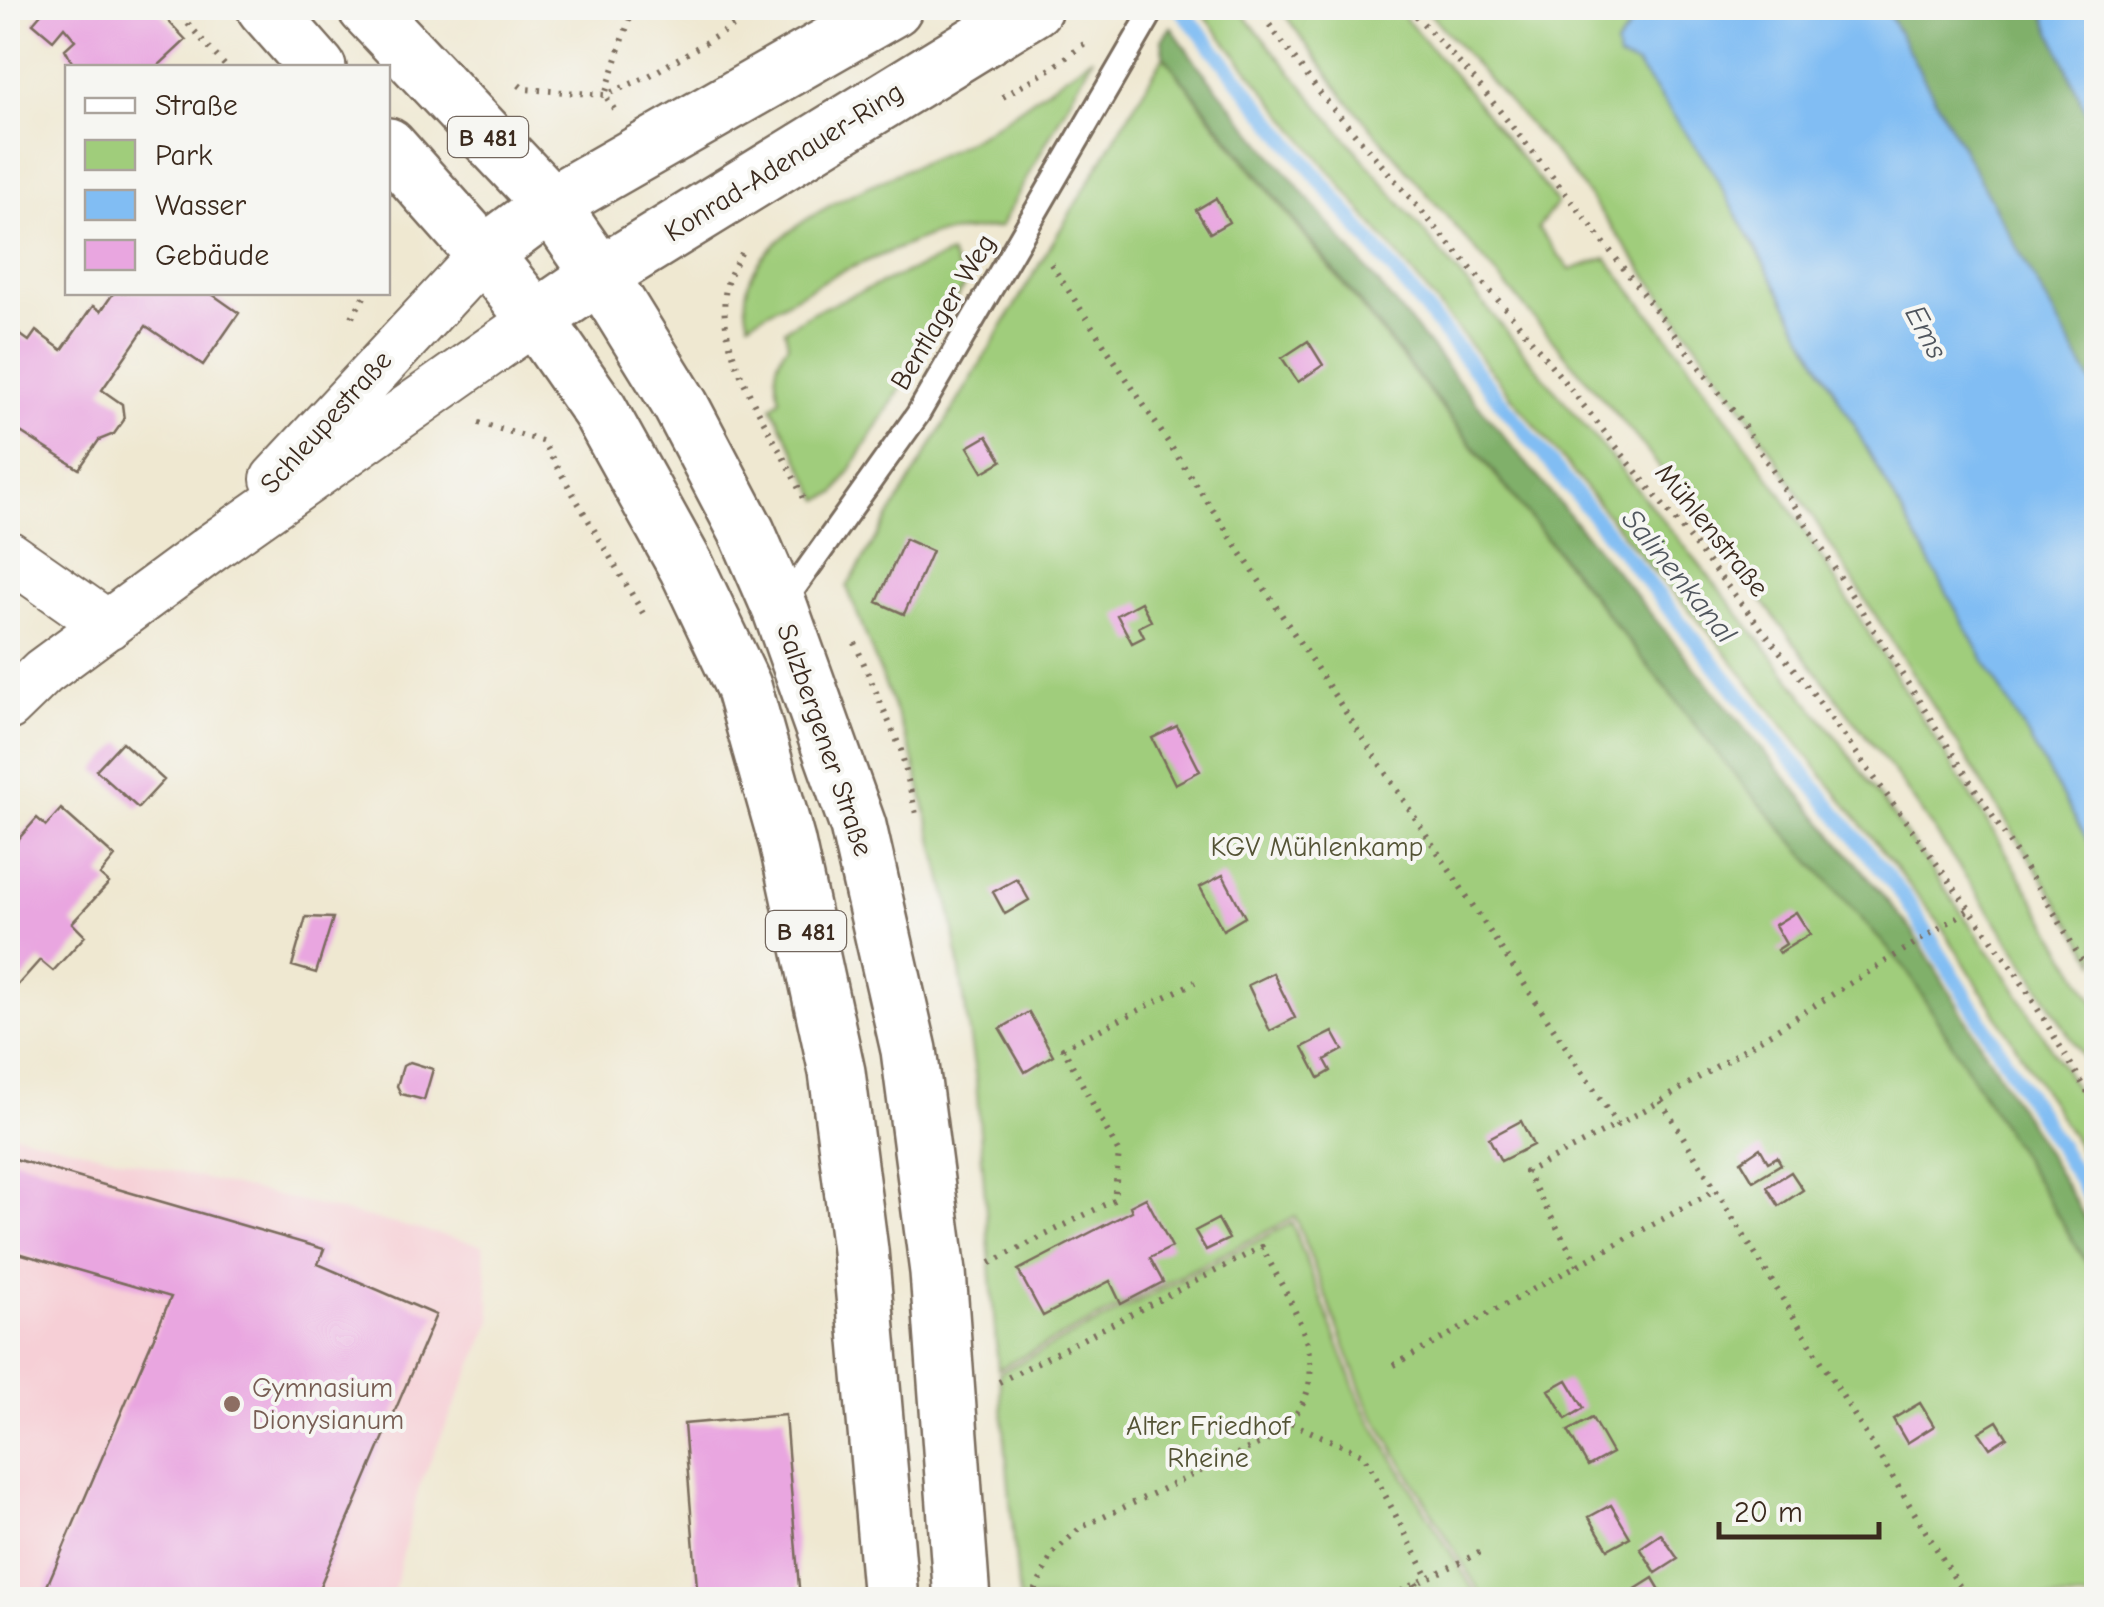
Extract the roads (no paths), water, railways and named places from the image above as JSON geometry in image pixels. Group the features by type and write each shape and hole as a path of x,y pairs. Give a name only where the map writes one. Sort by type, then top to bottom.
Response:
{"main road":[{"path":"265,8 315,65"},
{"name":"Salzbergener Straße","path":"366,8 551,204 600,275 680,406 748,532 780,608 858,826 910,1050 938,1272 962,1600"},
{"path":"484,254 551,204 894,8"},
{"name":"Konrad-Adenauer-Ring","path":"536,319 600,275 1034,8"},
{"name":"B 481","path":"390,148 536,319 610,428 686,568 742,686 782,824 837,1072 860,1250 891,1600"}],"street":[{"name":"Schleupestraße","path":"212,548 484,254"},
{"name":"Schleupestraße","path":"8,706 44,672 108,624 536,319"},
{"path":"8,555 108,624"}],"lane":[{"name":"Bentlager Weg","path":"780,608 918,414 1154,8"}],"water":[{"name":"Ems","path":"1617,8 1885,8 2096,391 2096,855 1711,168 1637,65 1619,59 1616,46 1629,29"},
{"path":"2041,8 2096,8 2096,135"}],"waterway":[{"name":"Salinenkanal","path":"1180,8 1905,898 2096,1207"}],"place":[{"name":"Gymnasium Dionysianum","path":"232,1404"}],"park label":[{"name":"KGV Mühlenkamp","path":"1317,847"},
{"name":"Alter Friedhof Rheine","path":"1208,1442"}]}
